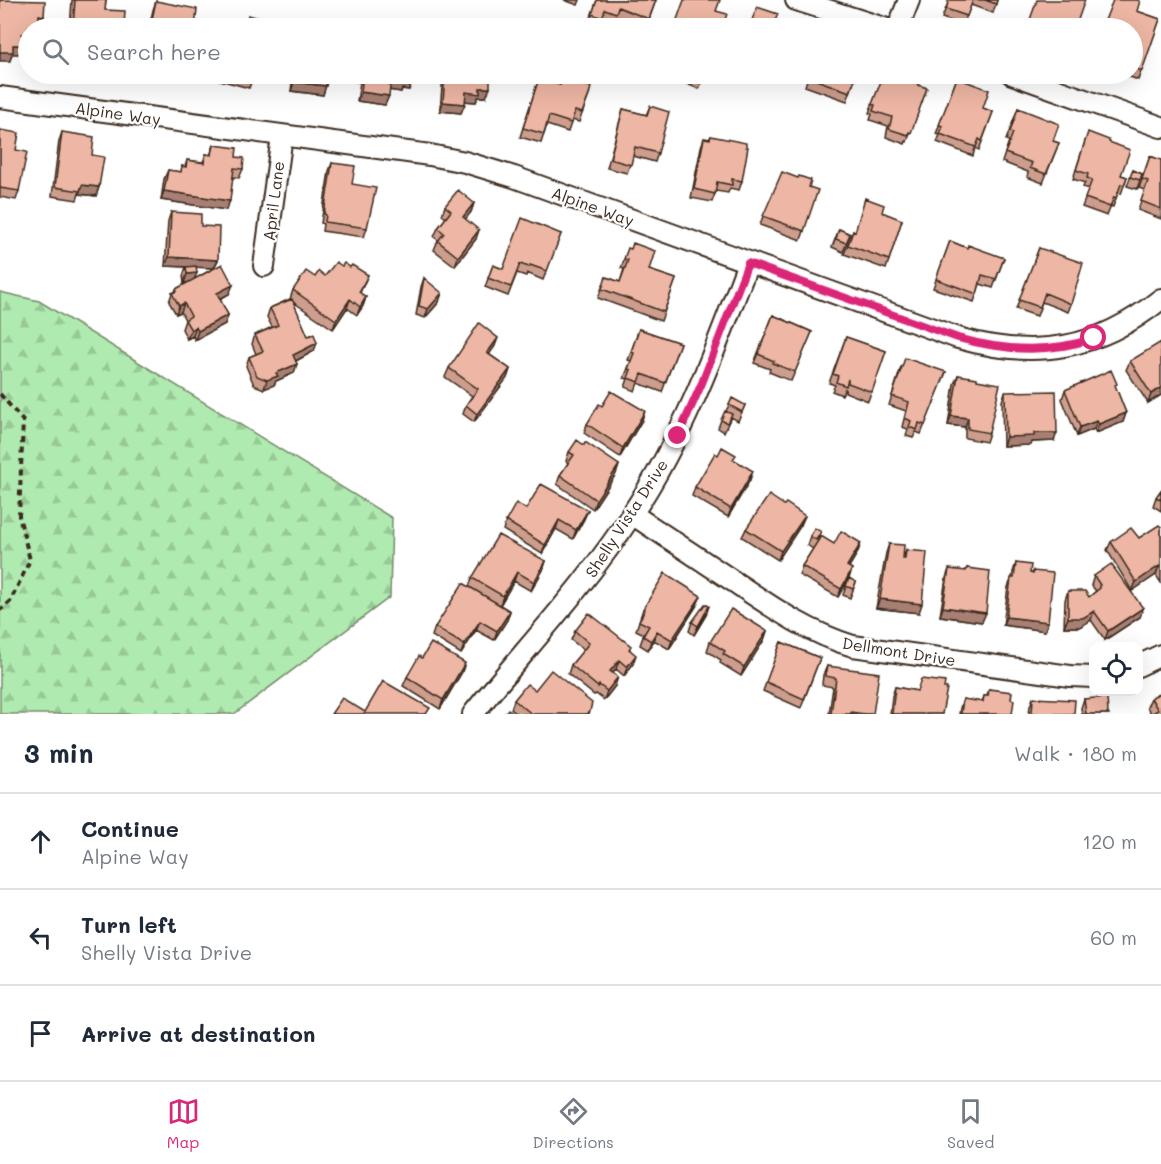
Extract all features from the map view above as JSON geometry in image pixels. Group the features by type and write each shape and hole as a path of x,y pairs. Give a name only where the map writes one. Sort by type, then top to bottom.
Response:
{"street":[{"path":"796,0 845,18"},
{"path":"902,18 909,0"},
{"path":"1040,84 1161,127"},
{"name":"Alpine Way","path":"0,97 430,155 465,162 514,177 958,338 1003,348 1043,350 1081,343 1120,326 1161,299"},
{"name":"April Lane","path":"264,266 282,136"},
{"name":"Shelly Vista Drive","path":"473,714 581,586 632,514 672,446 692,406 748,263"},
{"name":"Dellmont Drive","path":"632,514 777,610 813,632 834,640 864,648 1089,678"},
{"path":"1143,664 1161,655"}],"path":[{"path":"0,394 23,421 19,516 30,560 10,602 0,610"}],"green space":[{"path":"0,292 39,301 392,518 390,597 234,714 0,714"}],"building":[{"path":"0,0 45,1 44,16 18,18 18,45 13,45 13,52 0,52"},
{"path":"75,0 106,0 105,10 125,11 125,18 74,18"},
{"path":"597,0 656,0 649,18 618,7 616,13 605,9 602,18 592,14"},
{"path":"684,0 720,0 716,11 727,14 726,18 678,18"},
{"path":"949,0 973,0 967,16 946,9"},
{"path":"985,0 997,0 996,4"},
{"path":"1037,0 1085,0 1079,18 1031,18"},
{"path":"1113,0 1137,0 1140,1 1137,11 1160,19 1143,68 1143,18 1106,18"},
{"path":"156,1 197,9 196,18 152,18"},
{"path":"757,7 778,14 776,18 753,18"},
{"path":"362,84 391,84 389,96 361,92"},
{"path":"444,84 490,84 490,88 480,88 480,94 466,92 465,104 443,102"},
{"path":"537,84 582,84 591,87 582,113 575,111 571,123 549,116 544,134 523,128"},
{"path":"828,84 853,84 850,92"},
{"path":"880,84 918,84 927,88 911,133 909,132 908,135 889,129 892,117 873,111 875,105 872,104"},
{"path":"955,84 973,84 989,90 983,108 993,112 982,141 979,139 976,147 940,134 943,126 939,125"},
{"path":"650,106 669,112 658,153 635,147 631,165 610,159 623,109 647,115"},
{"path":"1018,108 1059,124 1053,141 1059,143 1046,174 1030,168 1032,163 1005,153 1013,133 1010,132"},
{"path":"0,130 19,133 16,150 27,152 19,191 0,188"},
{"path":"62,132 94,137 92,155 104,157 99,187 82,185 80,191 55,187"},
{"path":"1088,132 1130,150 1121,175 1127,177 1110,207 1085,198 1092,180 1087,178 1088,174 1076,170"},
{"path":"711,136 746,143 748,147 742,181 732,179 732,185 717,182 715,194 694,189 704,138 710,139"},
{"path":"214,145 237,148 236,157 244,158 243,169 234,168 230,201 164,191 168,170 181,172 182,166 186,167 187,160 204,163 206,154 212,155"},
{"path":"1150,156 1161,160 1161,209 1141,201 1148,181 1142,179"},
{"path":"332,163 355,166 352,184 376,188 367,228 325,222 326,215 324,214"},
{"path":"1133,170 1142,174 1140,180 1130,177"},
{"path":"782,172 811,180 809,187 818,190 804,231 763,216"},
{"path":"458,190 474,203 463,217 479,230 458,257 438,241 444,233 438,228 451,211 445,206"},
{"path":"865,198 884,205 882,212 902,220 889,260 848,245 853,231 855,232"},
{"path":"171,212 201,214 201,226 219,227 218,260 169,257"},
{"path":"522,218 561,234 547,271 520,264 511,287 488,278 493,265 503,269"},
{"path":"839,229 850,234 846,243 836,239"},
{"path":"950,241 1004,258 996,279 982,275 977,294 936,279"},
{"path":"633,243 655,251 649,270 676,279 664,312 602,289 606,277 620,282 628,260 624,259 628,248 631,249"},
{"path":"1039,248 1083,263 1071,304 1045,293 1040,307 1019,300"},
{"path":"336,262 342,266 344,263 350,267 352,265 368,275 359,292 366,297 360,307 350,299 336,320 293,290 306,271 315,277 319,271 325,276"},
{"path":"222,264 233,285 217,293 228,315 198,331 196,327 191,330 185,320 191,316 184,303 179,306 172,293"},
{"path":"196,266 197,273 187,274 186,267"},
{"path":"424,278 442,293 428,309 419,306"},
{"path":"292,299 308,336 314,334 317,343 293,355 297,364 276,373 278,376 267,380 257,376 249,357 263,351 255,335 278,325 270,308"},
{"path":"773,315 812,332 795,372 772,363 774,361 758,354"},
{"path":"479,323 498,338 487,353 510,369 477,414 466,405 478,389 449,368"},
{"path":"639,329 680,343 665,383 642,374 639,382 628,378 631,370 628,369 634,353 631,352"},
{"path":"846,337 886,351 872,392 848,383 848,379 846,386 836,382 838,376 833,374"},
{"path":"1161,342 1161,388 1151,394 1130,361"},
{"path":"905,358 946,372 925,425 919,423 917,430 909,427 911,421 905,418 909,402 892,396"},
{"path":"1111,370 1126,413 1099,424 1097,421 1080,427 1065,390"},
{"path":"958,375 1000,384 989,433 968,429 968,418 951,416"},
{"path":"611,391 645,411 623,448 587,424 599,404 602,406"},
{"path":"1056,391 1057,433 1006,437 1005,392"},
{"path":"732,398 745,405 742,412 729,405"},
{"path":"725,411 732,414 727,423 721,420"},
{"path":"577,440 584,445 585,442 619,465 596,500 560,475 574,455 569,452"},
{"path":"722,447 736,455 733,459 753,471 731,509 695,487 715,453 718,455"},
{"path":"541,484 588,510 576,530 559,520 545,545 506,521 516,503 526,509"},
{"path":"1161,490 1161,500 1156,497"},
{"path":"769,495 805,516 781,551 746,529"},
{"path":"1159,525 1161,527 1161,569 1159,566 1136,582 1111,542 1131,528 1139,538"},
{"path":"815,528 821,532 816,540 810,536"},
{"path":"841,531 861,543 847,566 852,569 841,589 802,566 821,536 834,544"},
{"path":"498,535 546,561 534,582 517,572 503,596 472,578"},
{"path":"889,544 904,545 903,559 905,559 906,550 927,552 922,604 880,599"},
{"path":"1016,563 1031,565 1030,573 1033,574 1033,571 1053,573 1048,622 1006,617 1011,578 1014,578"},
{"path":"1111,564 1143,608 1108,631 1094,611 1083,618 1068,618 1068,591 1085,591 1089,597 1100,588 1094,576"},
{"path":"967,568 990,571 986,613 943,607 949,569 966,571"},
{"path":"665,573 701,596 672,640 657,631 651,641 643,636 649,626 639,621 645,610 643,609"},
{"path":"849,578 856,582 853,589 846,586"},
{"path":"463,583 510,611 497,631 480,621 464,645 435,627"},
{"path":"705,604 709,606 698,626 692,622"},
{"path":"731,609 767,631 744,667 723,654 725,651 710,642"},
{"path":"589,613 631,646 629,649 636,655 627,667 619,660 610,671 618,677 607,691 599,685 598,687 571,665 589,643 575,631"},
{"path":"781,642 820,658 804,699 766,682"},
{"path":"431,643 465,663 443,700 407,677 419,656 422,658"},
{"path":"827,666 879,673 873,714 851,712 851,714 831,714 836,678 825,676"},
{"path":"551,670 592,703 590,711 586,714 532,714 514,700 527,684 535,690"},
{"path":"921,679 945,682 944,688 947,688 942,714 892,714 895,687 917,691"},
{"path":"383,681 430,708 426,714 331,714 342,698 365,712"},
{"path":"989,689 1012,692 1011,699 1014,700 1012,714 961,714 963,699 983,702 984,696 988,696"},
{"path":"1161,692 1161,714 1151,714 1158,710 1151,698"},
{"path":"1107,697 1108,714 1086,714 1084,699"},
{"path":"1033,698 1075,700 1074,714 1032,714"},
{"path":"508,709 514,714 504,714"}],"route":[{"path":"678,436 702,383 748,263 985,346 1043,350 1081,343 1094,338"}]}
